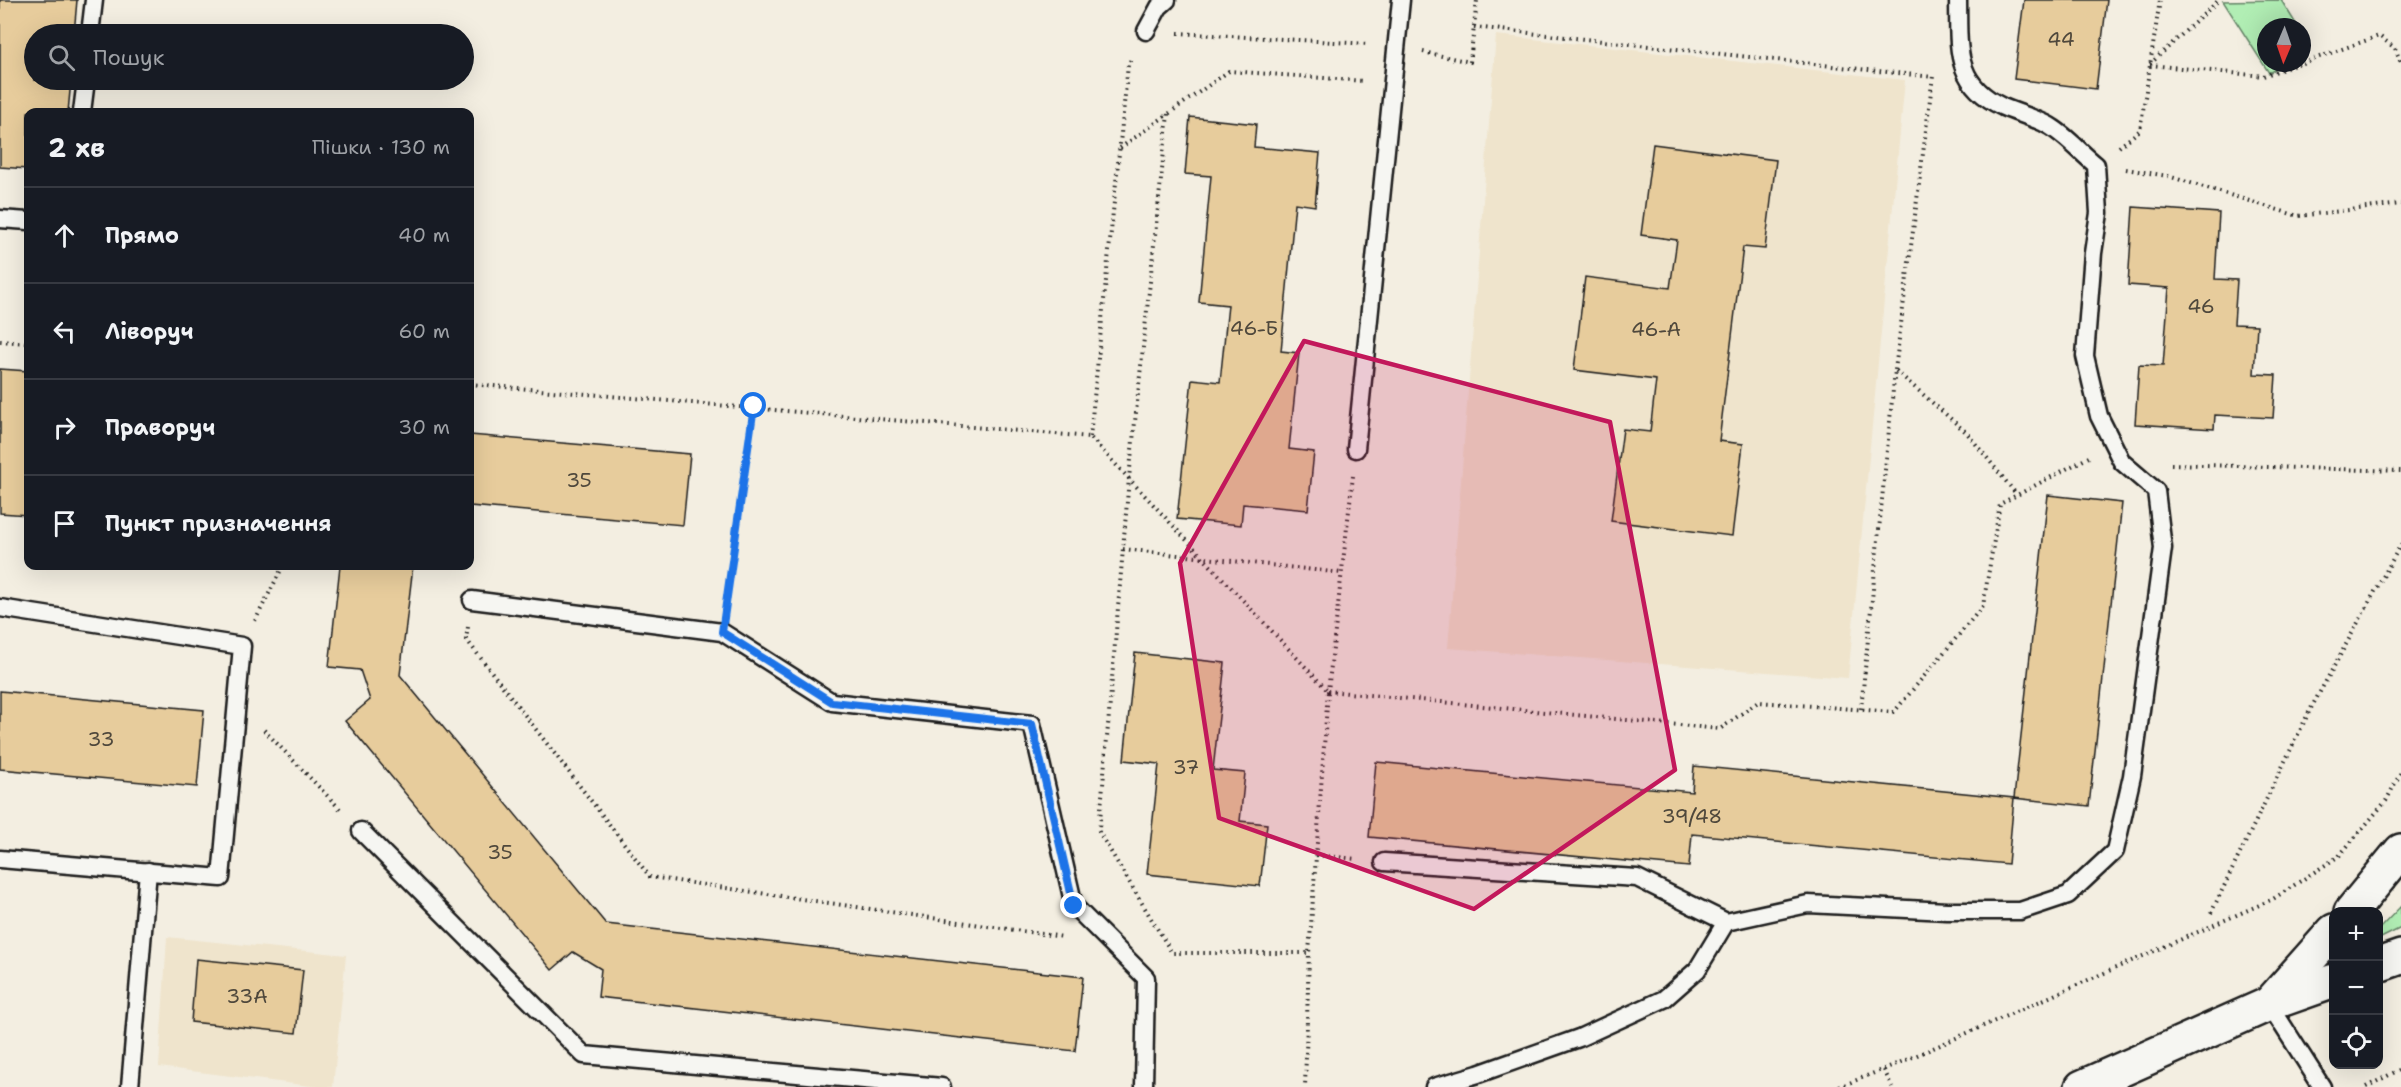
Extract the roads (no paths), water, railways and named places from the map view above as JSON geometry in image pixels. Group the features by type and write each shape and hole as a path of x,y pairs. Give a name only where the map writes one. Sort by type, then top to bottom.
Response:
{"main road":[{"path":"2355,907 2401,851"},
{"path":"2269,1004 2329,937"},
{"path":"2383,964 2401,957"},
{"path":"2082,1087 2269,1004 2329,983"}],"lane":[{"path":"91,24 94,0"},
{"path":"1146,31 1159,7 1167,0"},
{"path":"1356,449 1401,0"},
{"path":"1384,862 1637,878 1726,922 1808,904 1947,912 2020,911 2068,895 2115,851 2132,776 2163,548 2156,491 2122,462 2099,416 2085,356 2093,253 2099,213 2096,165 2047,124 2000,106 1974,87 1963,69 1960,58 1958,0"},
{"path":"82,108 85,90"},
{"path":"0,219 24,221"},
{"path":"472,600 722,632 832,702 1032,724 1074,906 1146,978 1144,1087"},
{"path":"0,608 242,646 221,878 0,859"},
{"path":"362,831 584,1055 942,1087"},
{"path":"130,1087 148,871"},
{"path":"1434,1087 1478,1074 1578,1038 1664,999 1697,970 1726,922"},
{"path":"2269,1004 2322,1087"}]}
